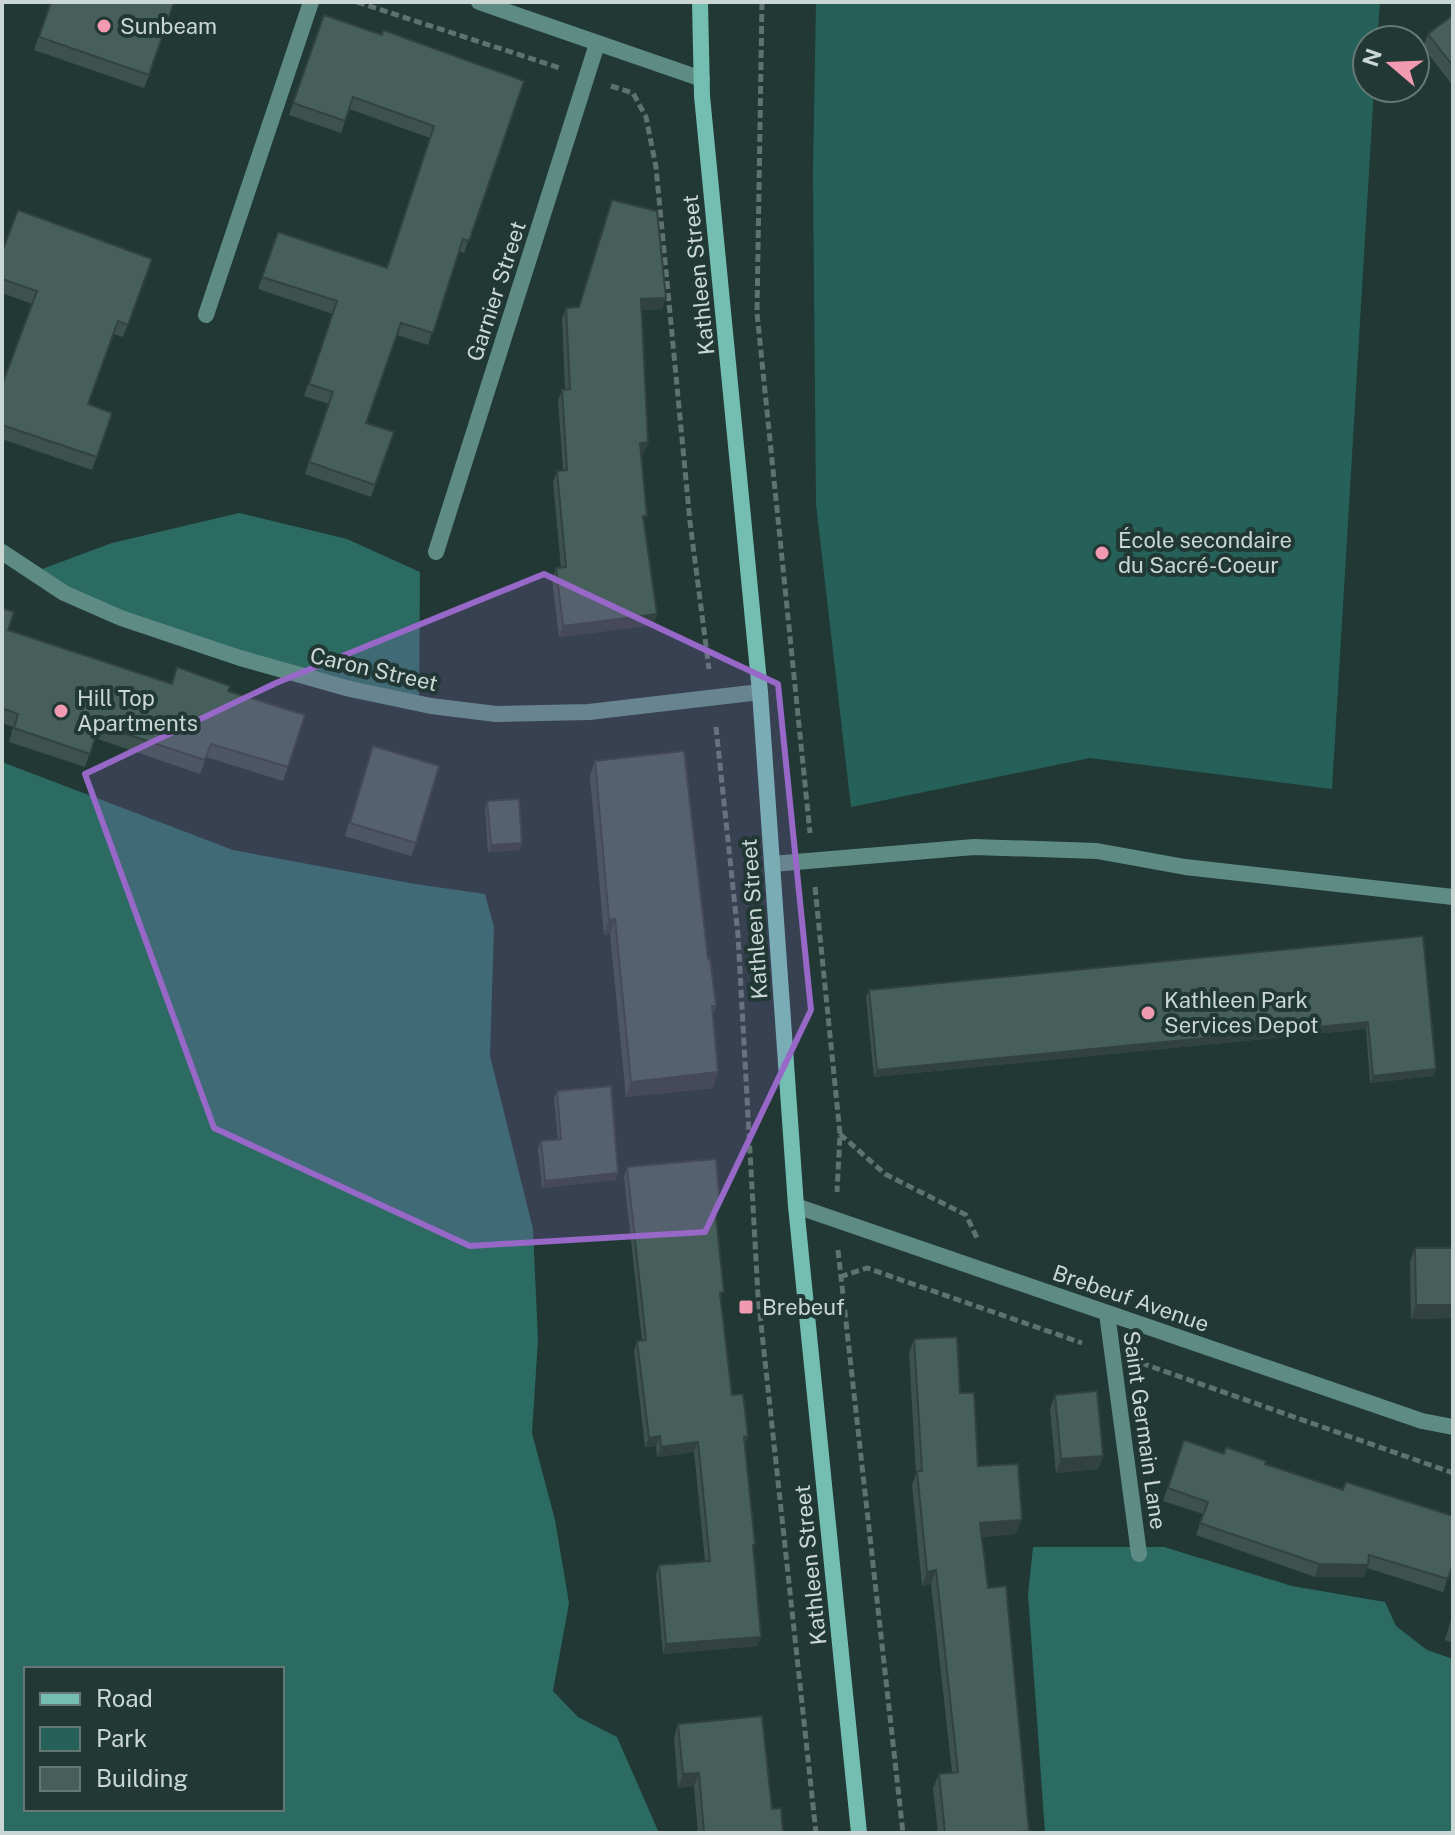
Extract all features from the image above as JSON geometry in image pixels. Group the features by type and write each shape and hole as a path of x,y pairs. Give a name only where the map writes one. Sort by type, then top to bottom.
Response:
{"street":[{"path":"206,315 311,2"},
{"path":"479,2 702,79"},
{"name":"Kathleen Street","path":"700,2 702,79 760,692 796,1206 859,1833"},
{"name":"Garnier Street","path":"436,552 597,44"},
{"name":"Caron Street","path":"2,552 64,593 121,618 240,658 364,692 431,706 496,714 589,712 760,692"},
{"path":"772,864 974,847 1097,851 1185,867 1453,897"},
{"name":"Brebeuf Avenue","path":"796,1206 1422,1421 1453,1427"},
{"name":"Saint Germain Lane","path":"1107,1313 1139,1554"}],"path":[{"path":"357,2 633,93 646,117 656,167 690,522 713,697 738,935 758,1296 816,1833"},
{"path":"762,2 757,313 840,1134 835,1220 903,1833"},
{"path":"840,1134 885,1174 966,1215 996,1275"}],"highlighted area":[{"path":"544,574 778,684 811,1010 705,1232 470,1246 214,1128 85,774 276,683"}],"green space":[{"name":"École secondaire du Sacré-Coeur","path":"816,2 1380,2 1378,24 1351,24 1351,104 1373,104 1332,789 1090,758 851,807 816,504 813,173"},
{"path":"239,513 347,539 420,572 419,697 353,686 122,613 67,587 42,569 112,543"},
{"path":"2,762 233,850 485,894 494,927 490,1056 533,1229 538,1340 532,1433 555,1520 569,1603 553,1691 578,1717 617,1737 659,1833 2,1833"},
{"path":"1033,1547 1164,1547 1292,1586 1385,1602 1396,1626 1427,1650 1453,1659 1453,1833 1045,1833 1028,1594"}],"building":[{"name":"Sunbeam","path":"51,2 174,2 149,75 39,37"},
{"path":"324,15 382,35 383,30 524,81 469,241 463,239 433,333 401,323 366,423 394,432 375,485 309,462 333,392 309,384 337,301 262,277 278,232 387,268 434,126 353,97 345,121 293,103"},
{"path":"1453,15 1453,66 1431,38 1431,32"},
{"path":"612,200 657,211 666,298 641,299 648,442 640,443 647,516 643,516 657,614 563,626 556,568 566,567 557,471 567,470 562,390 570,389 566,308 579,307"},
{"path":"18,210 152,259 128,325 118,321 88,404 112,413 97,457 2,425 2,385 37,291 2,279 2,252"},
{"path":"2,608 14,612 8,630 172,684 177,667 230,686 228,691 305,715 288,767 211,744 205,760 99,725 90,754 14,728 18,714 2,708"},
{"path":"373,746 439,766 416,843 350,823"},
{"path":"684,751 716,1006 712,1006 718,1072 631,1082 615,919 609,920 595,761"},
{"path":"519,799 522,843 491,845 487,801"},
{"name":"Kathleen Park Services Depot","path":"1423,936 1436,1069 1373,1076 1368,1022 877,1070 869,990"},
{"path":"611,1086 618,1173 545,1181 541,1141 561,1139 557,1091"},
{"path":"716,1159 720,1207 715,1208 724,1292 720,1293 732,1395 743,1394 761,1637 666,1644 659,1565 710,1561 698,1442 661,1447 660,1436 649,1438 637,1341 646,1340 627,1167"},
{"path":"1415,1248 1453,1248 1453,1305 1416,1305"},
{"path":"957,1337 960,1393 974,1393 978,1466 1018,1464 1022,1520 980,1523 988,1588 1006,1586 1029,1831 1014,1833 945,1833 939,1774 958,1772 936,1570 927,1572 917,1471 922,1471 914,1339"},
{"path":"1097,1391 1103,1456 1061,1459 1055,1395"},
{"path":"1184,1440 1224,1454 1226,1447 1266,1461 1265,1464 1343,1490 1346,1482 1453,1516 1453,1563 1448,1579 1369,1555 1368,1565 1319,1564 1200,1523 1208,1502 1168,1488"},
{"path":"762,1716 772,1809 781,1808 783,1833 704,1833 699,1773 683,1774 678,1724"}],"place":[{"name":"Sunbeam","path":"104,26"},
{"name":"École secondaire du Sacré-Coeur","path":"1102,553"},
{"name":"Hill Top Apartments","path":"61,711"},
{"name":"Kathleen Park Services Depot","path":"1148,1013"},
{"name":"Brebeuf","path":"746,1307"}]}
